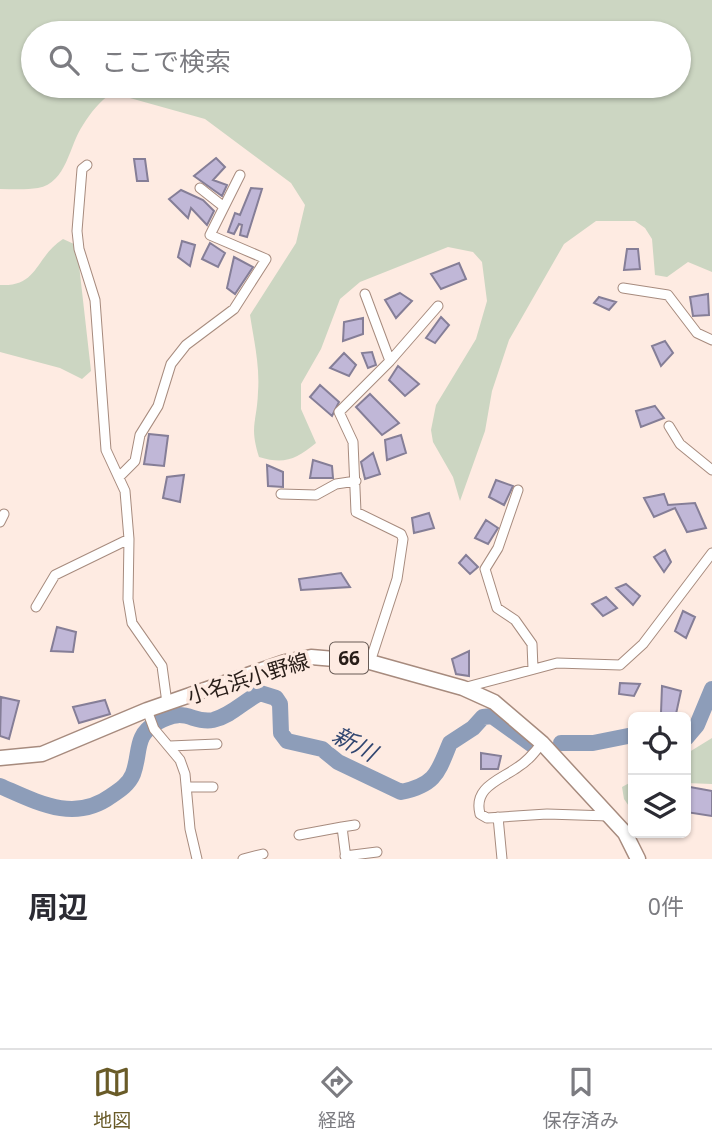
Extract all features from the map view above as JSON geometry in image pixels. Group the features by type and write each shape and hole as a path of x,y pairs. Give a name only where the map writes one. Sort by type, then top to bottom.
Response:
{"main road":[{"name":"小名浜小野線","path":"0,758 42,754 148,713 167,702 285,662 311,657 370,662 463,688 494,702 542,743 610,816 625,833 638,859"}],"street":[{"path":"88,164 82,169 77,232 99,325 106,450 125,491 129,539 128,599 132,623 159,657 167,702"},
{"path":"120,476 135,461 140,451 140,435 158,406 171,364 186,345 234,309 266,259 210,235 240,175"},
{"path":"200,188 224,207"},
{"path":"624,288 661,291 668,295 697,333 712,340"},
{"path":"365,294 390,361"},
{"path":"370,662 397,579 403,538 401,534 356,512 354,442 339,412 390,361 438,306"},
{"path":"669,426 680,444 712,470"},
{"path":"281,494 316,495 336,484 356,481"},
{"path":"518,490 498,548 485,569 497,608 515,620 532,644 533,669"},
{"path":"36,607 55,575 129,539"},
{"path":"463,688 571,662 620,665 643,644 712,553"},
{"path":"148,713 154,729 180,760 188,787 190,829 197,859"},
{"path":"542,743 522,765 482,792 478,806 480,814 487,818 547,814 610,816"},
{"path":"170,746 217,744"},
{"path":"188,787 213,787"},
{"path":"498,817 502,859"},
{"path":"299,835 355,825"},
{"path":"342,827 345,857 377,852"},
{"path":"243,859 263,854"}],"green space":[{"path":"0,0 712,0 712,272 688,262 667,277 655,275 652,239 645,228 635,221 596,221 564,244 509,340 492,391 485,431 460,501 453,477 433,442 431,430 436,405 476,339 487,301 482,262 473,252 448,247 360,282 340,299 321,349 301,384 301,409 316,443 290,459 259,457 254,438 258,373 250,315 296,243 305,205 291,183 205,119 130,98 691,98 691,21 21,21 21,98 106,98 86,120 55,179 48,185 0,189"},
{"path":"63,239 74,244 78,256 91,371 82,379 60,368 0,352 0,285 13,284 29,276 46,254"},
{"path":"712,738 712,784 691,783 691,751"},
{"path":"628,784 628,805 624,799 622,787"}],"building":[{"path":"216,158 225,167 213,180 227,185 222,196 194,176"},
{"path":"134,159 145,159 148,181 137,181"},
{"path":"251,188 262,189 247,237 240,235 242,225 239,224 234,234 228,232 235,213 240,215"},
{"path":"181,190 203,200 214,211 207,225 191,208 188,218 169,199"},
{"path":"182,241 195,245 190,266 178,257"},
{"path":"210,243 225,253 218,267 202,259"},
{"path":"627,249 638,249 640,269 624,270"},
{"path":"234,257 253,267 235,294 227,288"},
{"path":"459,263 466,279 441,289 431,274"},
{"path":"400,293 412,301 396,318 385,300"},
{"path":"708,294 709,315 693,316 690,297"},
{"path":"599,297 616,302 609,310 594,303"},
{"path":"441,317 449,325 435,343 426,338"},
{"path":"363,318 363,334 343,341 344,322"},
{"path":"665,341 673,353 661,366 652,346"},
{"path":"372,352 376,365 368,368 362,353"},
{"path":"344,353 356,365 349,376 330,368"},
{"path":"398,366 419,384 405,396 389,380"},
{"path":"320,385 339,402 332,416 310,397"},
{"path":"370,394 399,423 382,435 356,407"},
{"path":"655,406 664,418 641,427 636,411"},
{"path":"149,434 168,436 164,466 144,464"},
{"path":"401,435 406,453 387,460 385,440"},
{"path":"373,453 380,474 365,479 361,462"},
{"path":"313,460 332,466 333,478 310,478"},
{"path":"267,465 283,472 283,487 268,486"},
{"path":"184,475 180,502 163,498 167,477"},
{"path":"496,480 513,486 504,505 489,497"},
{"path":"664,494 668,505 695,503 706,528 687,532 675,508 654,517 644,498"},
{"path":"429,513 434,528 414,533 412,518"},
{"path":"486,520 498,528 488,544 475,538"},
{"path":"665,550 671,562 664,572 654,557"},
{"path":"466,555 478,567 470,574 459,563"},
{"path":"341,573 350,587 301,590 299,579"},
{"path":"626,584 640,596 633,605 616,588"},
{"path":"606,597 617,608 603,616 592,604"},
{"path":"683,611 695,617 686,638 675,631"},
{"path":"57,627 76,632 73,652 51,651"},
{"path":"469,651 469,676 456,674 452,659"},
{"path":"620,683 640,684 634,696 619,694"},
{"path":"662,686 681,691 676,712 661,712"},
{"path":"1,697 19,701 9,739 0,736"},
{"path":"105,700 110,714 79,723 73,707"},
{"path":"481,753 501,756 498,769 481,769"},
{"path":"691,787 712,791 712,816 691,813"}],"waterway":[{"name":"新川","path":"691,732 697,725 712,689"},
{"name":"新川","path":"0,786 56,807 83,808 97,804 129,781 141,739 156,723 182,715 206,721 213,720 226,715 260,693 276,698 280,704 281,733 287,741 322,749 338,762 401,792 429,781 450,743 473,728 483,717 492,716 531,744"},
{"name":"新川","path":"561,743 593,743 628,736"}]}
